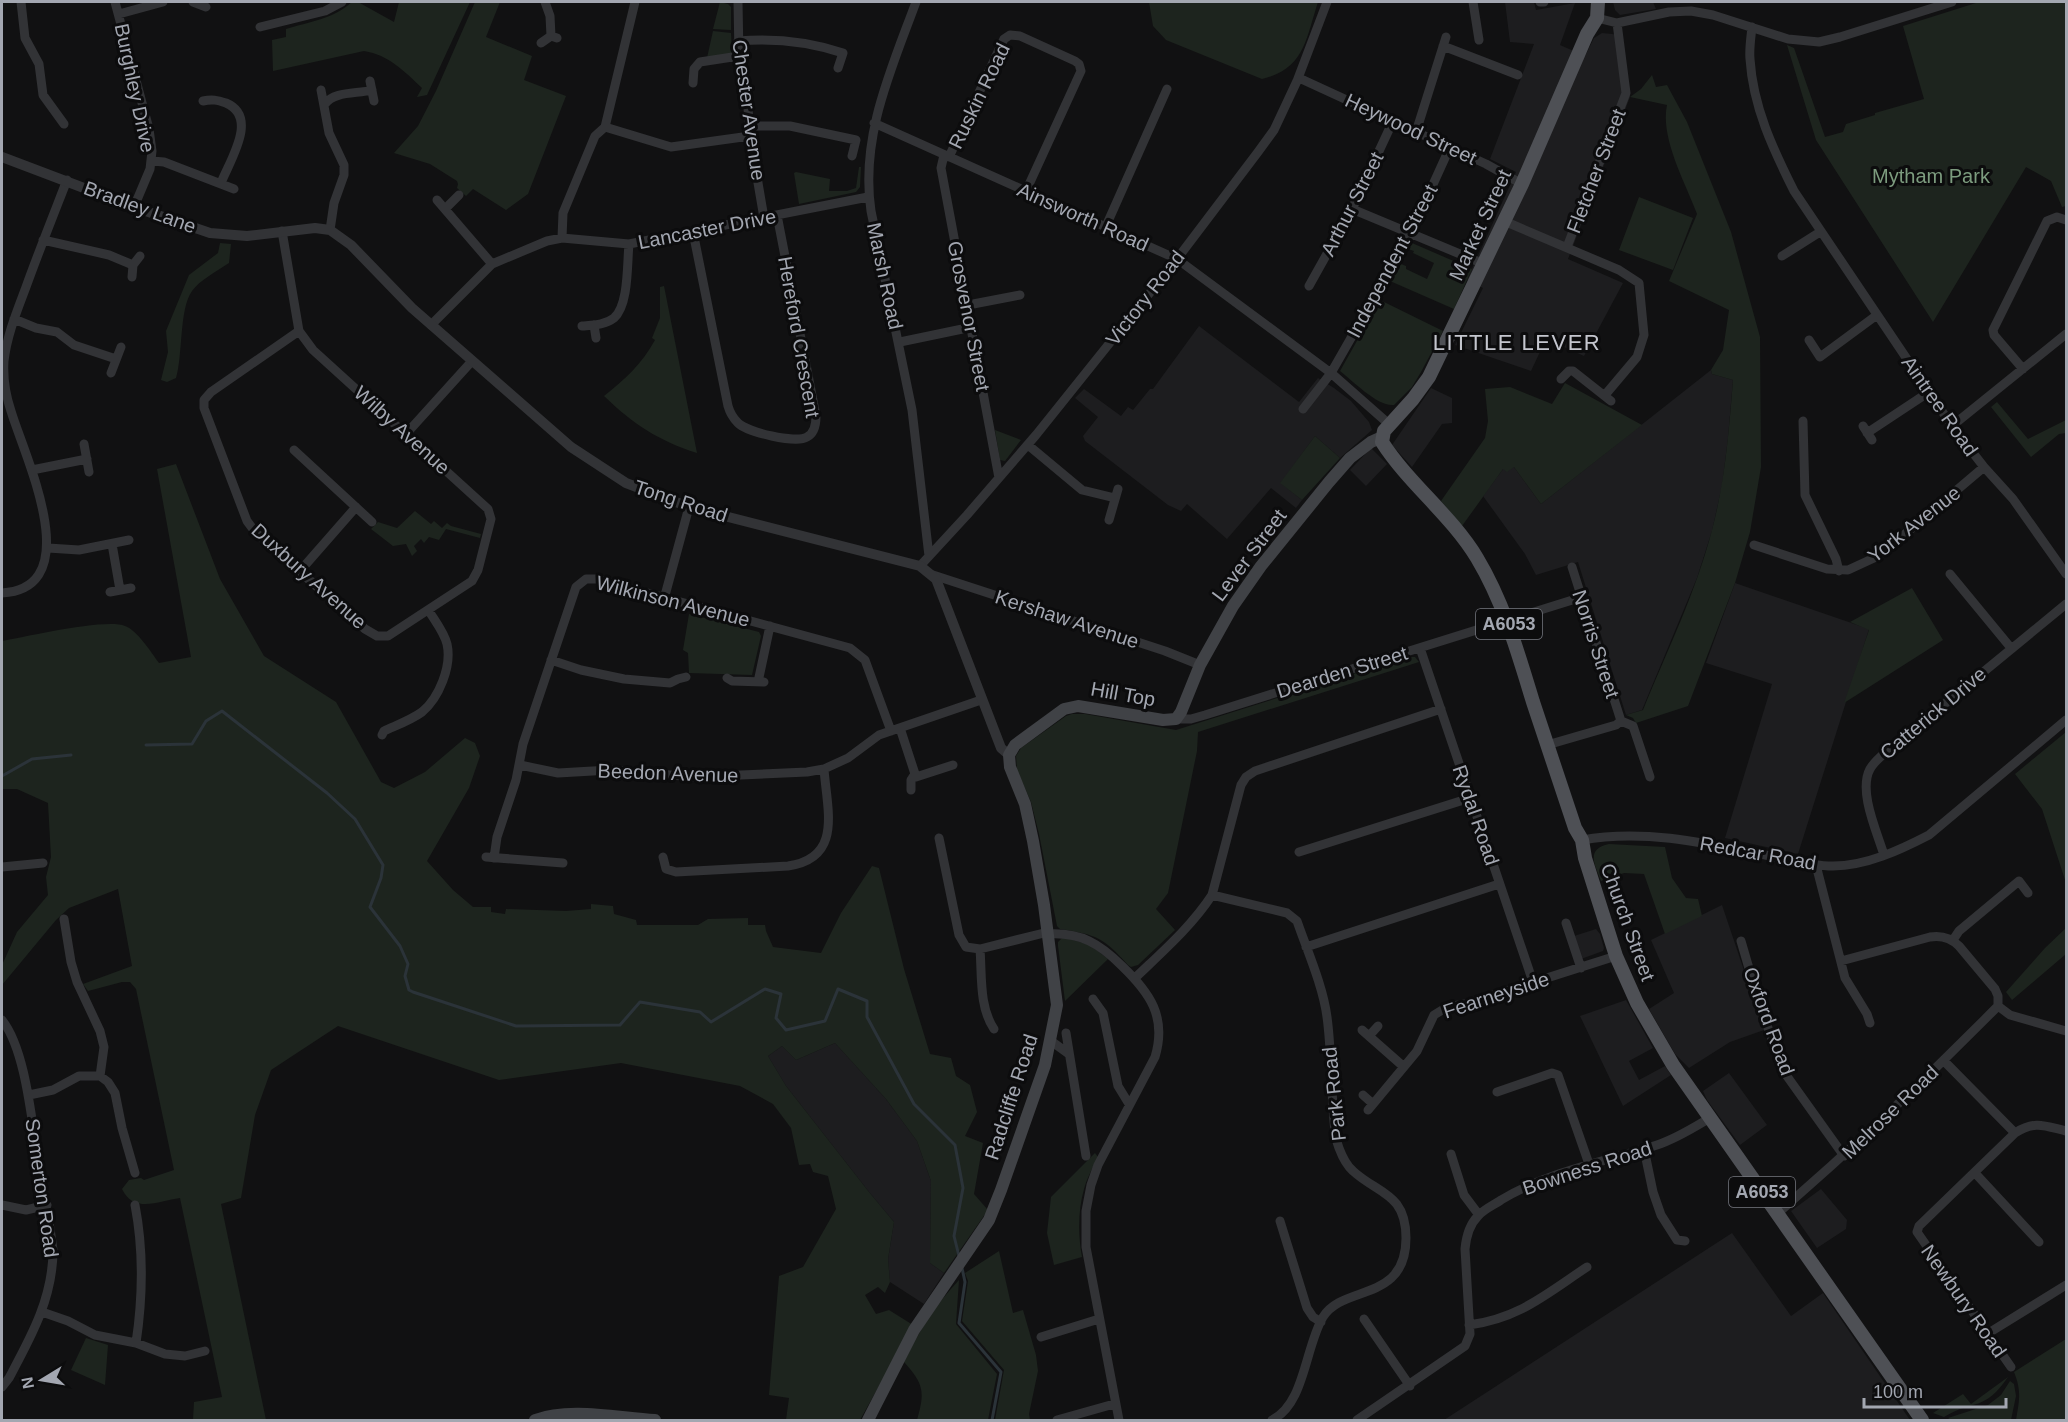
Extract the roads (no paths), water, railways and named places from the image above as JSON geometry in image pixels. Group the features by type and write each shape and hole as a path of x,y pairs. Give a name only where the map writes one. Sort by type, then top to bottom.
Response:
{"main road":[{"path":"1597,18 1598,2"},
{"name":"Market Street","path":"1386,431 1429,377 1522,184 1587,34 1597,18"},
{"name":"Church Street","path":"1386,431 1386,447 1476,556 1492,585 1507,620 1575,828 1582,840 1585,858 1616,956 1650,1028 1710,1118 1922,1420"},
{"name":"Lever Street","path":"1176,718 1181,712 1200,665 1233,606 1261,566 1350,458 1386,431"},
{"name":"Hill Top","path":"1009,754 1015,745 1071,706 1162,720 1176,718"},
{"name":"Radcliffe Road","path":"868,1420 914,1330 989,1220 1051,1041 1057,1005 1048,933 1025,804 1010,767 1009,754"},
{"path":"535,1420 555,1415 574,1414 655,1420"}],"street":[{"path":"21,2 25,38 39,64 43,95 56,108 64,124"},
{"name":"Burghley Drive","path":"115,2 149,129 152,160 134,207"},
{"path":"119,14 163,2"},
{"path":"193,2 206,7"},
{"path":"260,27 325,11 342,2"},
{"path":"541,43 554,37 550,16 544,2"},
{"path":"562,238 563,213 596,136 605,127 635,2"},
{"name":"Chester Avenue","path":"738,2 739,56 747,94 750,131 764,218"},
{"name":"Marsh Road","path":"916,2 887,79 874,123 867,167 868,197 900,342 912,410 929,556"},
{"name":"Victory Road","path":"920,566 1028,444 1177,258 1274,130 1299,78 1327,2"},
{"path":"1473,2 1473,30 1479,40"},
{"path":"1597,18 1617,23 1669,12 1691,11 1713,15 1788,39 1819,42 1952,2"},
{"path":"276,23 278,33"},
{"name":"Fletcher Street","path":"1567,247 1626,93 1617,23"},
{"name":"Aintree Road","path":"1752,27 1749,57 1753,88 1762,122 1794,191 1952,426 2013,499 2066,571"},
{"name":"Ruskin Road","path":"946,156 1004,39 1010,35 1020,36 1076,61 1081,71 1026,191"},
{"path":"738,41 782,42 827,48 843,53 838,68"},
{"path":"1416,132 1445,41 1518,75"},
{"path":"693,83 694,69 700,62 739,56"},
{"name":"Heywood Street","path":"1299,78 1486,164 1522,184"},
{"path":"325,104 335,95 356,94 371,85 374,100"},
{"path":"1106,226 1167,89"},
{"path":"298,331 282,231 315,228 330,230 334,203 344,175 344,165 331,138 321,90"},
{"path":"203,101 214,99 231,105 239,112 243,121 241,133 221,183"},
{"name":"Arthur Street","path":"1309,286 1352,209 1393,121"},
{"name":"Ainsworth Road","path":"874,123 1177,258 1331,373 1386,431"},
{"path":"605,127 671,147 750,131 790,126 856,140 852,156"},
{"name":"Independent Street","path":"1303,409 1331,373 1411,233 1450,147"},
{"name":"Grosvenor Street","path":"946,156 941,168 999,478"},
{"name":"Bradley Lane","path":"2,157 210,233 247,236 282,231"},
{"path":"152,160 164,162 234,189"},
{"path":"2,592 15,591 33,582 42,570 48,548 40,498 11,411 3,365 14,319 67,180"},
{"path":"445,209 459,195"},
{"name":"Lancaster Drive","path":"431,326 492,264 547,241 562,238 628,244 868,197"},
{"path":"437,200 492,264"},
{"path":"1352,209 1484,264"},
{"name":"Hereford Crescent","path":"693,232 732,417 740,425 751,430 791,439 803,439 808,437 815,428 816,416 777,215"},
{"path":"2023,369 1994,335 1994,330 2047,221 2057,217 2067,220"},
{"path":"1504,221 1619,270 1639,283 1644,335 1637,357 1608,398 1573,371 1569,371 1560,379"},
{"name":"Tong Road","path":"330,230 351,244 431,326 571,447 606,471 643,491 688,507 920,566 933,575"},
{"path":"1782,256 1820,232"},
{"path":"43,240 109,255 132,265"},
{"path":"582,326 603,323 614,317 622,306 628,244"},
{"path":"132,277 132,265 140,256"},
{"path":"968,305 1020,295"},
{"path":"1809,340 1820,357 1877,315"},
{"path":"14,319 36,328 51,330 74,345 116,359"},
{"path":"594,324 596,338"},
{"path":"900,342 972,327"},
{"name":"Wilby Avenue","path":"298,331 314,350 488,509 491,519 476,576 429,611"},
{"name":"Duxbury Avenue","path":"298,331 205,396 203,404 247,521 256,533 365,629 377,636 393,634 429,611"},
{"path":"1952,426 2067,334"},
{"path":"111,373 121,347"},
{"path":"406,434 472,361"},
{"path":"1867,433 1929,392"},
{"name":"York Avenue","path":"1803,421 1805,495 1836,559 1839,570 1854,568 1885,551 1984,467"},
{"path":"84,444 89,472"},
{"path":"1028,444 1082,489 1116,493 1109,520"},
{"path":"294,450 372,522"},
{"path":"32,470 87,459"},
{"path":"300,571 356,507"},
{"path":"664,599 688,507"},
{"path":"48,548 80,550 129,540"},
{"path":"111,544 115,591 131,588"},
{"path":"1754,544 1827,569 1839,570"},
{"name":"Norris Street","path":"1572,567 1621,721"},
{"path":"1950,574 2011,648"},
{"path":"933,575 1001,748 1009,754"},
{"name":"Kershaw Avenue","path":"933,575 1165,651 1200,665"},
{"name":"Wilkinson Avenue","path":"563,852 563,863 490,858 520,765 523,744 576,587 581,581 596,579 850,648 858,652 865,660 895,729"},
{"name":"Dearden Street","path":"1176,718 1191,719 1582,597"},
{"name":"Catterick Drive","path":"1884,855 1865,791 1871,767 2011,648 2067,604"},
{"path":"382,735 384,731 422,711 433,700 444,677 448,661 447,645 429,611"},
{"path":"727,678 732,681 761,682 770,626"},
{"name":"Rydal Road","path":"1420,648 1533,982"},
{"path":"551,660 581,670 624,679 670,683 686,677"},
{"name":"Beedon Avenue","path":"520,765 558,773 610,770 695,777 807,772 824,769 848,758 876,737 895,729 981,700"},
{"path":"1135,978 1179,934 1212,895 1241,785 1246,777 1266,768 1441,709"},
{"name":"Redcar Road","path":"1582,840 1601,836 1671,838 1816,865 1835,866 1852,863 1884,855 1929,835 2067,720"},
{"path":"1547,745 1616,726 1621,721 1634,726 1650,763 1650,777"},
{"path":"895,729 915,774 919,777 953,765"},
{"path":"663,857 664,865 669,871 803,864 814,857 827,839 824,769"},
{"path":"911,790 911,780 915,774"},
{"path":"1299,852 1470,798"},
{"path":"939,838 962,942 966,947 980,949 1048,933 1060,933 1096,944 1135,978 1148,993 1156,1012 1159,1039 1152,1062 1095,1172 1090,1185 1086,1211 1086,1247 1114,1404 1119,1420"},
{"path":"2,867 29,869 43,863"},
{"path":"1816,865 1845,978 1870,1023"},
{"path":"1953,940 1959,931 2019,881 2028,893"},
{"path":"1306,947 1500,884"},
{"name":"Park Road","path":"1212,895 1287,913 1297,921 1326,1013 1338,1145 1353,1172 1381,1189 1393,1200 1403,1222 1406,1239 1402,1259 1391,1277 1377,1289 1337,1304 1328,1310 1321,1322 1294,1398 1285,1412 1272,1420"},
{"path":"75,924 64,923 77,982 100,1031 104,1047 100,1076"},
{"path":"1566,923 1581,968"},
{"path":"1841,962 1930,937 1945,937 1953,940 1995,989 1999,998 1998,1006 2010,1015 2067,1031"},
{"name":"Oxford Road","path":"1741,941 1760,1006 1784,1072 1844,1156"},
{"path":"980,949 983,1000 987,1018 994,1029"},
{"name":"Fearneyside","path":"1363,1095 1371,1107 1420,1045 1430,1022 1441,1010 1616,956"},
{"path":"1094,999 1102,1013 1118,1086 1129,1104"},
{"name":"Melrose Road","path":"1778,1213 1844,1156 1998,1006"},
{"name":"Somerton Road","path":"2,1020 15,1046 29,1095 53,1250 53,1271 42,1312 17,1363 2,1387"},
{"path":"1378,1026 1365,1033 1404,1067"},
{"path":"1066,1033 1086,1156"},
{"path":"1051,1041 1069,1054"},
{"path":"1944,1061 2015,1133 2030,1125 2039,1124 2067,1131"},
{"path":"1497,1092 1552,1073 1558,1075 1589,1164"},
{"path":"29,1095 53,1090 79,1076 100,1076 108,1082 115,1093 130,1168"},
{"name":"Bowness Road","path":"1479,1215 1522,1188 1589,1164 1673,1139 1710,1118"},
{"name":"Newbury Road","path":"2011,1367 1917,1232 1919,1226 2015,1133"},
{"path":"1644,1149 1653,1192 1661,1215 1677,1240 1684,1241"},
{"path":"1357,1420 1410,1386 1465,1346 1470,1334 1465,1249 1467,1236 1479,1215 1464,1195 1451,1154"},
{"path":"1975,1173 2039,1242"},
{"path":"2,1205 26,1210 47,1205"},
{"path":"136,1343 142,1285 139,1211"},
{"path":"1280,1221 1307,1308 1313,1317 1321,1322"},
{"path":"1469,1325 1490,1322 1516,1313 1587,1267"},
{"path":"1987,1334 2067,1285"},
{"path":"42,1312 68,1321 95,1335 136,1343 172,1356 200,1356"},
{"path":"1364,1318 1373,1340 1410,1386"},
{"path":"1041,1337 1053,1328 1099,1319"},
{"path":"1060,1420 1114,1404"}],"waterway":[{"path":"146,745 192,744 206,721 222,711 327,793 355,819 383,865 381,878 370,907 400,946 408,964 405,976 409,990 413,992 516,1026 620,1025 640,1002 700,1012 711,1022 765,989 781,994 776,1018 786,1030 825,1021 838,989 867,1001 867,1017 914,1104 955,1145 963,1188 954,1236 959,1256"},
{"path":"2,776 32,759 71,755"},
{"path":"962,1268 965,1282 959,1323 1001,1372 992,1420"}],"district":[{"name":"LITTLE LEVER","path":"1517,342"}],"park label":[{"name":"Mytham Park","path":"1931,176"}]}
